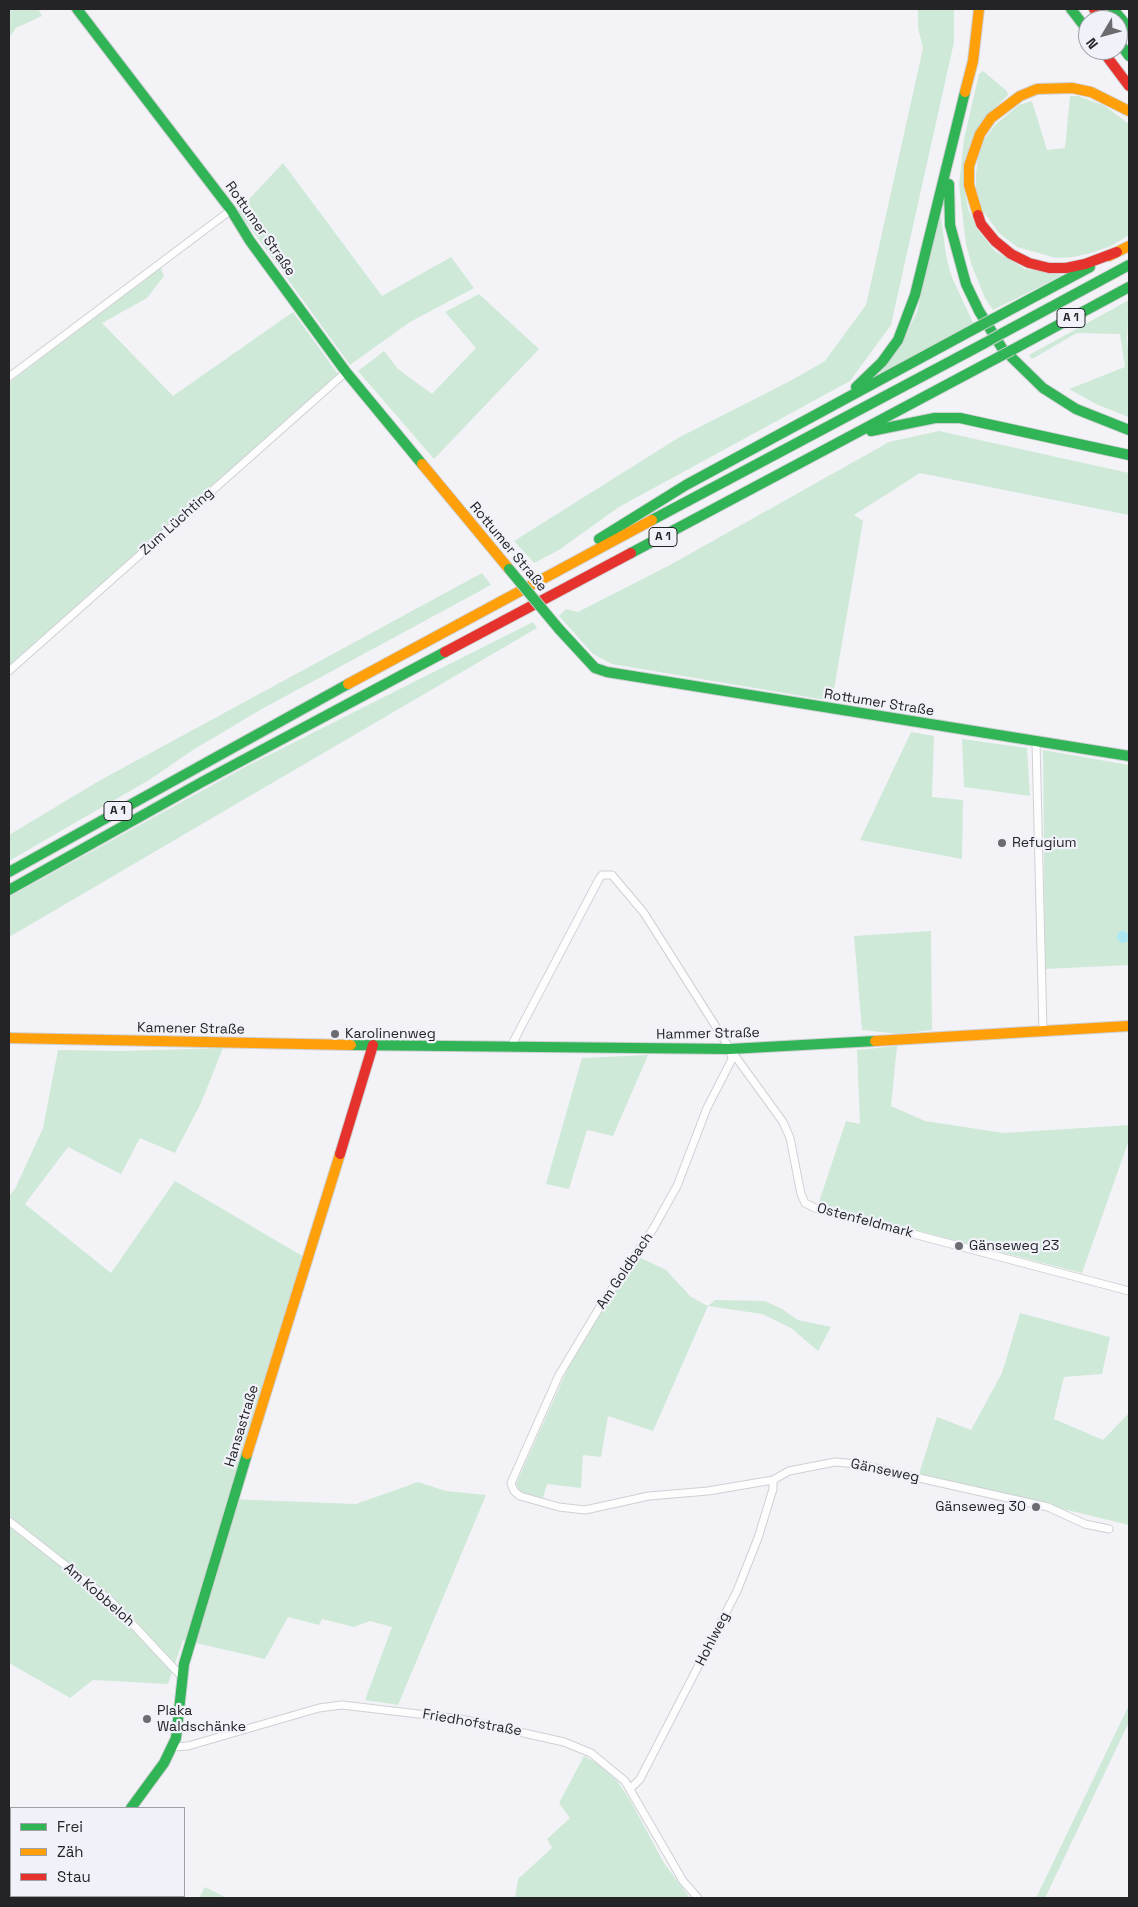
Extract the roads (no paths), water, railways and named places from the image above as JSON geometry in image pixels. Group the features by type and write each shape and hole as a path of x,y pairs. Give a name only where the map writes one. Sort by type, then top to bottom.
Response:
{"main road":[{"name":"Rottumer Straße","path":"77,9 231,210 250,241 346,372 559,629 595,668 607,672 1129,756"},
{"path":"828,407 866,378 882,362 898,340 915,295 953,146 973,61 979,9"},
{"path":"1114,9 1129,28"},
{"path":"1110,60 1129,86"},
{"path":"1117,252 1085,264 1066,268 1049,268 1029,263 1011,254 995,241 981,224 971,194 969,166 980,134 991,118 1020,96 1037,90 1072,88 1091,92 1129,111"},
{"path":"953,146 948,192 954,242 966,284 990,329 1019,366 1043,388 1076,409 1129,430"},
{"path":"559,569 594,542 686,485 1129,246"},
{"name":"A 1","path":"9,872 227,749 559,569 986,343 1129,265"},
{"name":"A 1","path":"9,890 241,762 1129,287"},
{"path":"851,436 910,422 935,418 960,418 1129,455"},
{"name":"Hammer Straße","path":"373,1045 730,1049 1129,1026"},
{"name":"Kamener Straße","path":"9,1038 373,1045"},
{"name":"Hansastraße","path":"132,1807 174,1747 179,1725 182,1677 199,1610 373,1045"}],"street":[{"path":"9,377 231,210"},
{"name":"Zum Lüchting","path":"9,671 346,372"},
{"path":"1036,742 1042,1032"},
{"name":"Ostenfeldmark","path":"510,1048 599,879 608,874 612,875 644,913 730,1049 783,1122 794,1154 800,1194 802,1199 810,1206 1129,1291"},
{"name":"Am Goldbach","path":"514,1491 511,1483 559,1375 601,1305 653,1229 677,1186 707,1108 732,1060 730,1049"},
{"name":"Gänseweg","path":"514,1491 520,1496 559,1507 585,1510 650,1496 708,1491 773,1480 789,1471 810,1465 835,1462 857,1464 1048,1508 1085,1524 1108,1529"},
{"name":"Hohlweg","path":"630,1788 640,1779 737,1592 758,1538 773,1489 773,1480"},
{"name":"Am Kobbeloh","path":"9,1521 111,1601 182,1677"},
{"name":"Friedhofstraße","path":"174,1747 188,1746 319,1708 355,1705 461,1719 564,1742 600,1760 616,1772 630,1788 676,1869 698,1898"}],"water":[{"path":"1121,931 1125,931 1129,937 1125,943 1121,943 1117,939 1117,935"}],"place":[{"name":"Refugium","path":"1002,843"},
{"name":"Karolinenweg","path":"335,1034"},
{"name":"Gänseweg 23","path":"959,1246"},
{"name":"Gänseweg 30","path":"1036,1507"},
{"name":"Plaka Waldschänke","path":"147,1719"}]}
